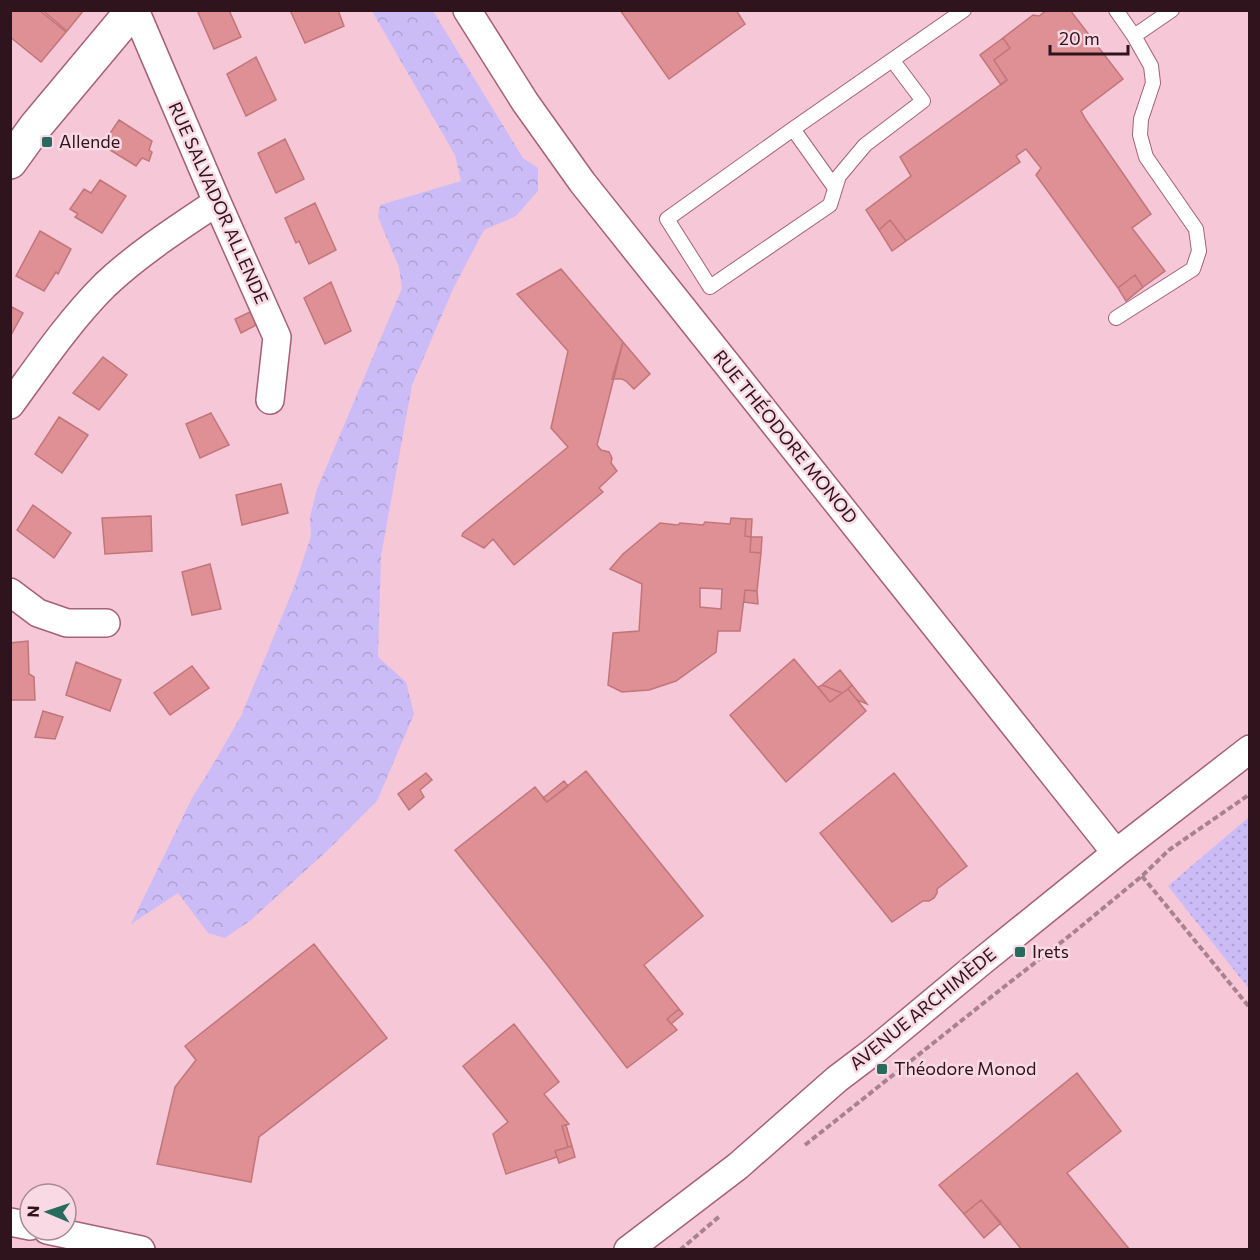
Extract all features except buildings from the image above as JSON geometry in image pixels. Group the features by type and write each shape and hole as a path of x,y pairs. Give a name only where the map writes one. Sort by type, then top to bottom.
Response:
{"main road":[{"path":"10,162 36,126 134,10"}],"street":[{"name":"RUE SALVADOR ALLENDE","path":"134,10 277,337 270,400"},
{"name":"RUE THÉODORE MONOD","path":"466,10 525,102 582,182 1116,853"},
{"path":"10,405 65,330 105,285 152,246 217,202"},
{"path":"10,592 38,613 67,623 106,623"},
{"name":"AVENUE ARCHIMÈDE","path":"628,1250 738,1166 837,1079 1116,853 1250,749"},
{"path":"78,1237 141,1250"}],"lane":[{"path":"893,61 923,101 865,145 839,176 830,205 710,287 667,219 964,10"},
{"path":"1116,10 1151,66 1153,83 1141,119 1140,135 1146,157 1196,229 1199,251 1193,269 1116,318"},
{"path":"1134,36 1172,10"},
{"path":"793,129 836,188"}],"path":[{"path":"797,1152 1073,933 1142,876 1169,850 1250,794"},
{"path":"1142,876 1250,1008"},
{"path":"680,1250 725,1212"}],"green space":[{"path":"372,11 433,11 523,158 538,168 538,191 516,216 484,230 453,289 412,385 381,556 378,657 406,682 414,714 377,801 328,850 251,920 225,938 208,933 178,893 131,924 192,798 242,714 294,587 311,536 310,517 317,489 402,288 399,267 378,217 380,205 461,181 455,155"},
{"path":"1249,817 1249,989 1168,886"}],"place":[{"name":"Allende","path":"47,142"},
{"name":"Irets","path":"1020,952"},
{"name":"Théodore Monod","path":"882,1069"}]}
